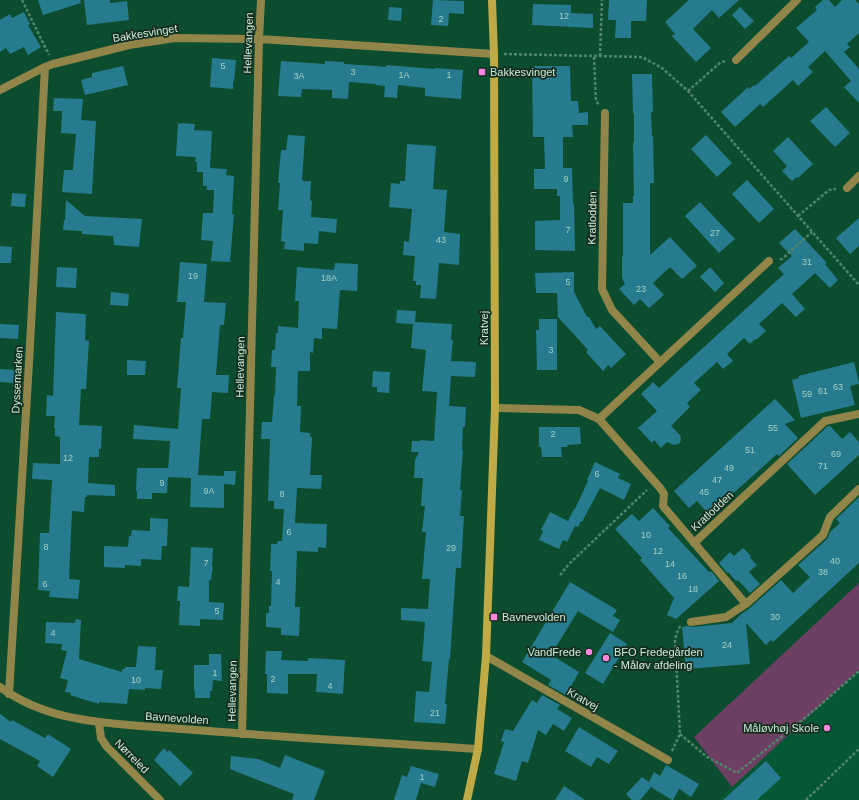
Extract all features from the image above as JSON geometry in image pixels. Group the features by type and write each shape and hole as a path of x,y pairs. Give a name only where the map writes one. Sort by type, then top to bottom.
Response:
{"street":[{"name":"Hellevangen","path":"242,734 261,0"},
{"name":"Kratvej","path":"467,800 478,749 486,656 495,408 494,54 492,0"},
{"path":"736,60 797,0"},
{"name":"Bakkesvinget","path":"0,90 44,67 53,64 129,45 175,38 259,39 494,54"},
{"name":"Dyssemarken","path":"9,694 29,363 44,67"},
{"name":"Kratlodden","path":"605,113 602,289 612,310 660,362"},
{"path":"847,188 859,176"},
{"path":"599,419 769,261"},
{"name":"Kratlodden","path":"495,408 579,410 599,419 661,489 664,494 663,506 746,604"},
{"name":"Kratlodden","path":"694,543 825,421 859,414"},
{"path":"690,622 726,617 746,604 823,535 830,517 859,489"},
{"name":"Kratvej","path":"486,656 668,760"},
{"name":"Bavnevolden","path":"0,687 9,694 36,707 64,717 100,723 242,734 478,749"},
{"name":"Nørreled","path":"100,723 101,738 107,747 160,800"}],"path":[{"path":"22,0 53,64"},
{"path":"600,56 602,0"},
{"path":"494,54 642,58 662,68 688,91 859,284"},
{"path":"594,57 596,101 605,113"},
{"path":"688,91 720,62 736,60"},
{"path":"798,216 829,190 847,188"},
{"path":"769,261 782,259 812,232"},
{"path":"560,574 568,564 656,483"},
{"path":"668,760 680,734 675,639 681,625 690,622"},
{"path":"680,734 707,757 737,773 818,707 859,671"},
{"path":"806,800 859,749"}],"shaded area":[{"path":"859,583 859,670 732,787 694,737"},
{"name":"Måløvhøj Skole","path":"859,670 859,800 718,800"}],"building":[{"path":"38,0 80,0 81,3 43,15"},
{"path":"84,0 110,0 110,3 127,1 129,20 87,25"},
{"path":"433,0 464,1 464,14 449,13 448,26 431,25"},
{"path":"609,0 647,0 646,21 631,21 631,38 615,38 616,20 608,20"},
{"path":"689,0 739,0 719,18 712,10 693,29 711,48 696,62 672,36 675,34 665,22"},
{"path":"823,0 829,0 835,7 842,0 855,0 859,4 859,33 847,44 850,47 844,52 859,69 859,103 844,87 851,81 825,51 808,67 813,72 798,86 793,80 763,107 760,104 735,127 721,112 748,87 749,89 754,85 755,86 789,56 791,58 809,42 796,28 817,10 815,7"},
{"path":"533,4 571,5 571,13 593,14 593,28 532,25"},
{"path":"389,7 402,8 401,21 388,20"},
{"path":"740,7 754,21 745,29 732,15"},
{"path":"24,12 30,24 28,25 41,47 28,55 24,47 10,54 6,48 0,52 0,20 10,14 12,18"},
{"path":"212,58 236,60 233,89 210,87"},
{"path":"281,61 325,64 325,61 386,67 387,65 463,70 461,99 425,96 425,88 398,85 397,98 384,97 385,86 349,82 348,99 332,98 332,90 302,89 301,97 278,96"},
{"path":"123,66 128,85 85,95 81,80 92,77 92,73"},
{"path":"532,66 570,66 571,101 578,101 579,113 588,112 588,125 572,125 573,137 563,137 563,168 572,168 575,251 535,250 535,221 560,220 560,196 557,196 557,189 534,189 534,169 545,169 544,137 533,137"},
{"path":"632,74 652,74 653,112 651,112 654,183 650,183 650,255 670,237 697,266 682,279 670,267 653,283 664,295 649,308 640,299 634,305 619,289 625,284 622,278 623,203 633,203 634,196 634,113"},
{"path":"54,98 83,99 81,120 96,121 92,194 62,192 64,170 73,170 76,134 61,133 62,111 53,111"},
{"path":"826,107 850,133 835,147 810,121"},
{"path":"178,123 195,124 194,130 212,131 210,168 227,169 226,175 234,176 232,214 234,214 230,262 211,261 213,241 201,240 203,213 213,213 214,190 207,190 207,186 203,186 203,172 197,172 197,162 195,162 196,157 176,156"},
{"path":"288,135 305,136 302,180 311,181 311,217 337,219 336,233 319,231 318,244 304,243 304,251 284,249 285,242 281,241 283,210 278,210 280,183 278,183 281,150 286,150"},
{"path":"706,135 732,163 717,177 691,149"},
{"path":"788,137 813,164 798,178 797,177 792,181 782,171 787,166 773,151"},
{"path":"407,144 436,146 433,189 447,190 444,232 460,234 459,265 439,263 436,299 420,298 421,285 416,285 416,281 413,281 415,256 403,255 404,241 409,242 412,209 389,207 391,183 400,184 400,181 405,181"},
{"path":"747,180 774,209 759,223 732,194"},
{"path":"12,193 26,194 25,207 11,206"},
{"path":"66,200 85,216 142,219 139,247 114,245 113,236 82,234 82,231 63,230"},
{"path":"700,202 735,239 719,253 685,216"},
{"path":"859,218 859,246 850,254 836,238"},
{"path":"795,229 827,263 825,264 838,280 830,288 815,273 792,294 805,309 796,317 782,303 759,324 766,331 750,344 744,338 727,354 733,361 723,369 717,362 694,383 701,390 687,403 690,407 671,426 680,435 681,440 679,444 674,445 667,442 661,448 654,440 652,443 638,428 657,411 641,394 653,382 659,388 784,274 778,268 792,256 779,243"},
{"path":"0,246 12,247 11,263 0,263"},
{"path":"180,262 207,264 204,302 226,303 224,325 220,325 216,375 229,375 228,393 212,392 210,419 202,419 198,475 224,476 224,471 236,471 235,485 224,484 224,508 190,507 191,478 168,477 167,493 152,493 152,499 137,499 137,468 168,468 168,471 170,441 133,439 134,425 178,429 181,388 177,388 181,338 183,338 186,302 177,302"},
{"path":"335,263 358,264 357,291 340,290 337,329 322,328 322,339 314,338 313,353 310,352 310,371 298,371 297,406 301,406 300,432 310,433 310,437 312,437 310,475 322,475 321,489 297,488 295,523 327,524 326,548 318,547 318,552 297,551 295,607 300,607 299,636 281,635 281,628 266,627 266,613 269,613 269,606 271,606 271,544 277,544 278,541 282,541 284,509 274,509 274,501 268,501 270,439 261,439 262,422 272,422 276,367 271,367 272,350 275,350 278,326 298,328 299,301 295,301 297,267 334,270"},
{"path":"57,267 77,268 76,288 56,287"},
{"path":"710,267 724,283 715,292 700,277"},
{"path":"574,272 574,292 587,317 589,317 596,329 600,326 626,354 611,368 608,365 603,371 586,352 588,350 558,317 557,293 536,293 535,273"},
{"path":"111,292 129,294 128,306 110,305"},
{"path":"397,310 416,311 415,322 452,324 451,340 453,340 451,361 476,362 475,377 451,376 449,406 466,407 465,427 463,427 460,490 462,490 460,516 464,516 461,568 456,568 450,659 445,704 447,704 445,724 414,722 416,691 429,692 432,662 422,661 425,622 401,620 401,608 428,609 430,579 422,579 426,532 422,532 425,506 421,506 423,478 414,478 415,460 419,452 411,452 412,441 434,441 437,392 422,391 426,350 411,348 413,324 396,323"},
{"path":"56,312 86,315 85,340 89,341 86,389 81,389 79,425 102,426 101,449 99,449 99,457 89,457 88,483 115,485 115,496 87,495 87,497 85,497 84,512 72,511 69,579 80,580 78,599 49,597 50,591 38,590 40,533 49,533 52,480 32,479 33,463 60,464 60,437 55,436 55,416 46,416 47,395 53,396"},
{"path":"539,319 557,319 557,370 537,370 536,330 539,330"},
{"path":"0,324 19,325 18,339 0,338"},
{"path":"127,360 146,361 145,375 127,375"},
{"path":"854,362 859,384 850,386 855,405 801,418 792,380 799,378 798,376"},
{"path":"0,369 16,370 15,383 0,382"},
{"path":"373,371 390,372 389,393 377,392 377,387 372,387"},
{"path":"775,399 795,420 785,424 798,438 779,456 777,454 709,515 697,501 689,508 674,491"},
{"path":"828,426 830,426 842,439 850,432 859,442 859,455 815,495 787,464"},
{"path":"539,427 580,427 581,444 561,447 562,457 542,457 541,447 539,447"},
{"path":"595,462 620,474 618,478 631,484 624,500 600,488 582,522 581,521 578,527 575,526 567,542 563,540 559,549 539,540 543,531 541,530 550,512 568,521 588,481 587,480"},
{"path":"859,497 859,563 773,642 771,640 766,645 746,623 750,664 686,669 682,627 732,623 781,580 793,593 810,577 798,565 827,539 830,532 840,523 836,519"},
{"path":"653,508 670,526 668,528 719,581 676,619 667,615 674,598 640,560 642,558 615,529 632,514 639,521"},
{"path":"150,518 168,519 167,546 162,546 161,560 141,559 141,566 125,565 125,568 104,567 104,546 128,547 129,536 131,536 132,530 150,531"},
{"path":"191,547 213,548 213,567 211,580 209,580 209,602 224,603 223,620 200,619 200,626 179,625 180,601 177,601 178,586 189,587"},
{"path":"743,548 757,565 749,572 760,584 750,593 738,580 736,581 728,572 727,573 719,563 730,552 734,556"},
{"path":"570,582 617,610 613,616 620,620 613,632 578,611 551,655 579,672 566,695 548,685 551,680 522,662"},
{"path":"76,619 81,620 79,659 122,672 122,669 125,669 125,667 136,667 138,646 156,647 155,670 163,670 161,689 129,689 127,704 99,702 99,704 65,692 68,680 60,678 67,651 61,650 62,644 45,643 46,622 75,623"},
{"name":"BFO Fredegården - Måløv afdeling","path":"610,633 627,644 603,684 585,673"},
{"path":"266,651 282,651 281,660 308,661 308,658 345,660 343,694 316,692 317,674 288,674 288,694 267,693 267,674 265,674"},
{"path":"209,654 221,654 222,681 213,680 210,698 195,698 194,665 209,665"},
{"path":"542,695 560,705 557,709 572,718 564,731 553,724 546,735 538,730 528,763 522,761 516,781 494,774 504,742 501,741 505,729 513,731 532,700 537,703"},
{"path":"0,714 11,722 12,720 45,738 48,734 71,749 53,777 37,766 40,761 0,739"},
{"path":"579,727 618,751 609,764 597,757 591,767 565,751"},
{"path":"164,748 167,752 169,750 193,773 180,786 154,760"},
{"path":"285,755 325,771 314,800 292,800 294,794 230,769 231,756 258,759 280,768"},
{"path":"766,761 781,778 757,800 723,800"},
{"path":"666,765 699,784 691,797 679,789 672,800 651,787 640,800 632,800 626,794 642,777 649,782 654,772 660,776"},
{"path":"411,766 439,774 435,787 421,783 416,800 394,800 402,775 407,777"},
{"path":"564,786 585,800 555,800"}],"place":[{"name":"Bakkesvinget","path":"482,72"},
{"name":"Bavnevolden","path":"494,617"},
{"name":"VandFrede","path":"589,652"},
{"name":"BFO Fredegården - Måløv afdeling","path":"606,658"},
{"name":"Måløvhøj Skole","path":"827,728"}]}
